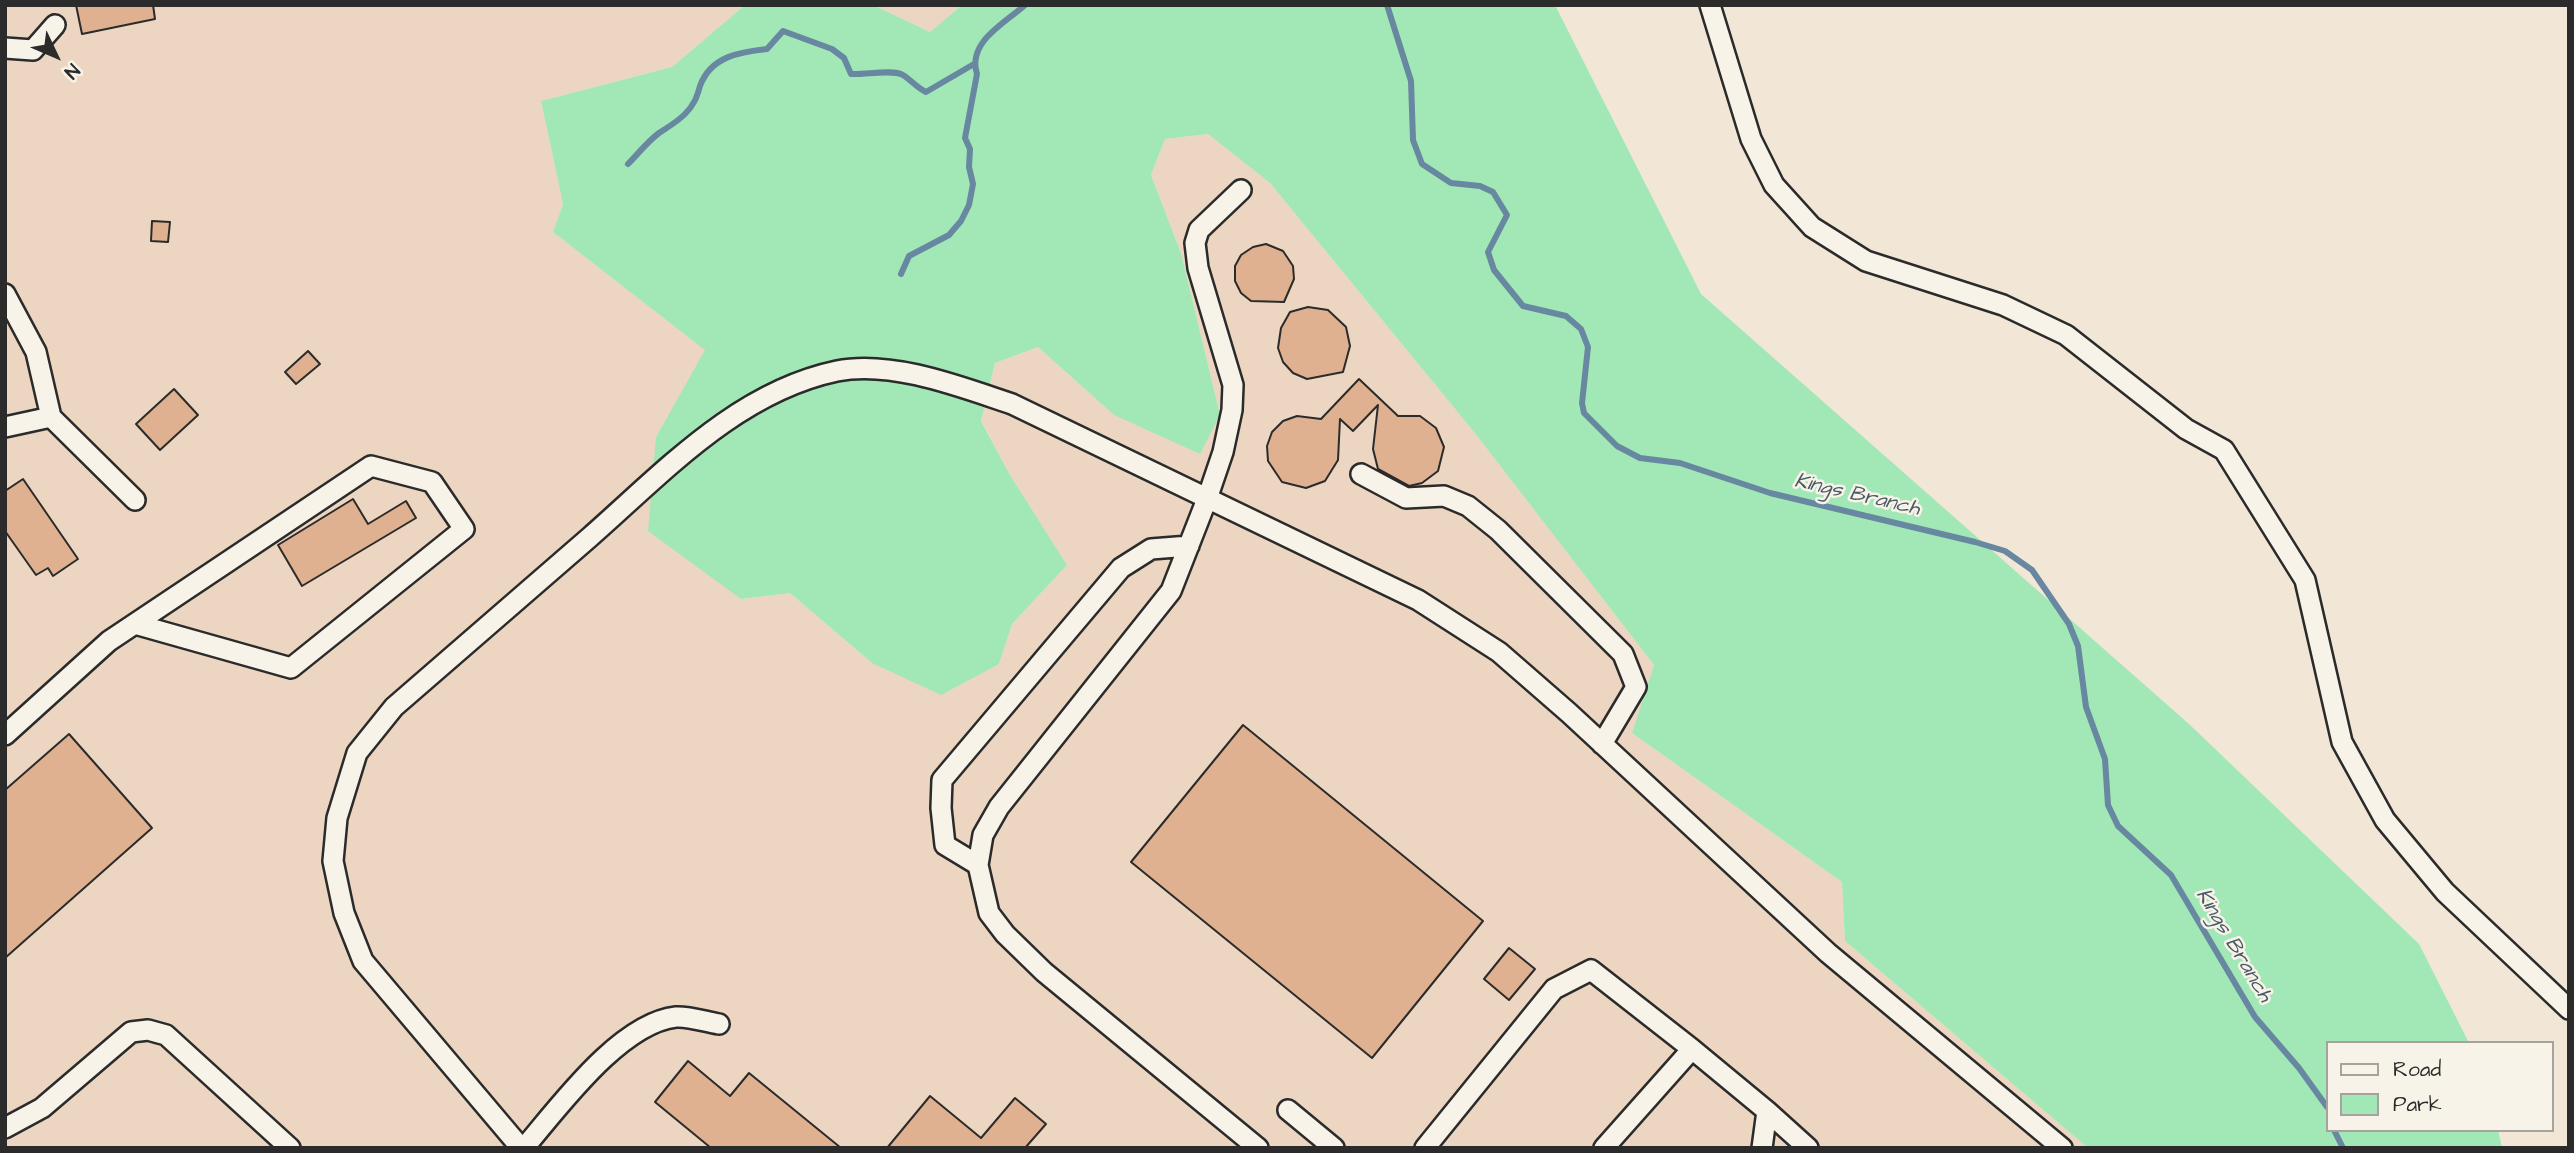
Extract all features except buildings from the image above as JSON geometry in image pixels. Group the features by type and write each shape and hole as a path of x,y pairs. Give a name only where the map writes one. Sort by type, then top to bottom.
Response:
{"street":[{"path":"1710,5 1752,139 1774,184 1812,227 1866,261 2003,305 2066,335 2186,429 2224,450 2305,580 2342,742 2385,820 2445,892 2569,1009"},
{"path":"5,48 33,50 55,26"},
{"path":"1241,190 1199,230 1195,243 1198,268 1233,386 1232,410 1223,452 1189,546 1171,591 1151,620 999,807 983,835 978,866 989,913 1005,934 1044,972 1258,1148"},
{"path":"5,293 36,352 51,417 135,500"},
{"path":"719,1024 676,1017 639,1031 590,1070 523,1148 363,961 344,913 332,861 337,818 356,752 394,707 708,433 778,390 839,370 892,371 947,382 1012,404 1418,600 1499,652 1828,953 2062,1148"},
{"path":"5,427 51,417"},
{"path":"5,735 109,641 371,466 432,482 464,529 291,668 135,624"},
{"path":"1362,474 1406,498 1444,496 1468,506 1498,530 1623,654 1636,687 1602,744"},
{"path":"978,866 945,845 941,808 942,780 1121,569 1151,549 1189,546"},
{"path":"1426,1148 1554,989 1591,970 1692,1049 1808,1148"},
{"path":"5,1128 42,1108 131,1032 148,1030 166,1035 290,1148"},
{"path":"1604,1148 1692,1049"},
{"path":"1288,1110 1334,1148"},
{"path":"1762,1148 1767,1111"}],"shaded area":[{"path":"5,5 745,5 672,67 541,101 563,204 553,232 706,350 656,437 741,599 790,593 872,663 999,664 1012,624 1067,565 1010,475 981,420 995,363 1038,347 1114,415 1220,415 1181,253 1151,175 1165,139 1208,134 1270,183 1474,432 1654,665 1632,733 1842,882 1845,941 2088,1148 5,1148"},
{"path":"873,5 962,5 930,32"}],"green space":[{"path":"745,5 873,5 930,32 962,5 1555,5 1701,294 2189,724 2419,944 2468,1041 2326,1041 2326,1132 2498,1132 2502,1148 2088,1148 1845,941 1842,882 1632,733 1654,665 1474,432 1270,183 1208,134 1165,139 1151,175 1181,253 1220,415 1200,454 1114,415 1038,347 995,363 981,421 1010,475 1067,565 1012,624 999,664 941,695 872,663 790,593 741,599 648,531 656,437 705,350 553,232 563,204 541,101 672,67"}],"waterway":[{"path":"901,274 909,256 949,235 961,221 969,205 973,184 969,167 970,149 965,138 977,74 977,52 989,35 1025,5"},
{"name":"Kings Branch","path":"1387,5 1411,81 1413,140 1422,164 1451,183 1480,186 1493,192 1507,215 1488,252 1494,270 1523,306 1566,316 1581,329 1588,347 1582,403 1584,413 1617,446 1640,458 1680,463 1770,493 1975,542 2005,551 2032,570 2069,624 2078,646 2086,707 2105,759 2108,805 2118,826 2171,875 2255,1017 2299,1068 2326,1106"},
{"path":"628,164 655,137 688,111 711,68 728,57 767,49 783,31 832,49 844,58 851,74 898,73 926,92 974,64"},
{"name":"Kings Branch","path":"2335,1132 2343,1148"}]}
